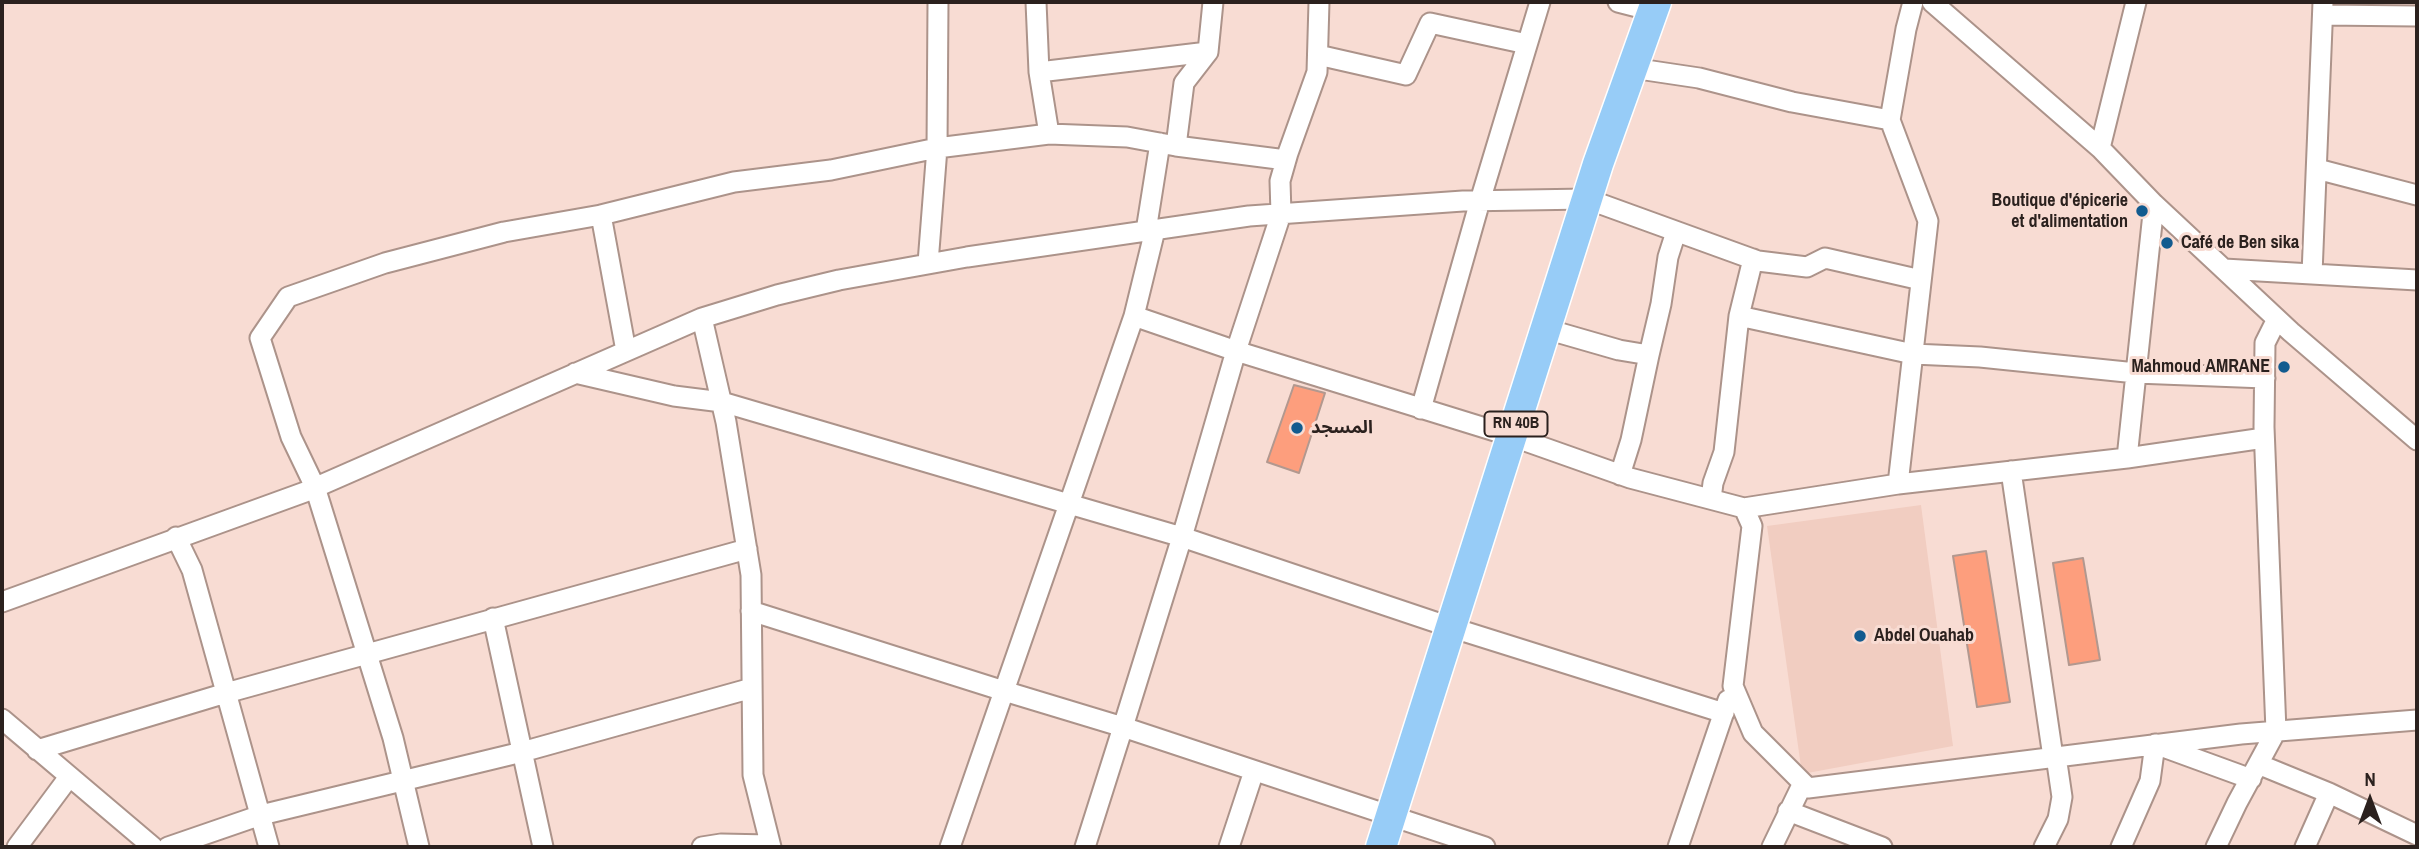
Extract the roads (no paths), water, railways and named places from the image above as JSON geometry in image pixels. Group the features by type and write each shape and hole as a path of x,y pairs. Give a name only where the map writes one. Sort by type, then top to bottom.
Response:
{"main road":[{"name":"RN 40B","path":"1381,847 1587,199 1654,6"}],"street":[{"path":"928,263 937,148 938,2"},
{"path":"1036,2 1039,72 1049,134"},
{"path":"950,847 1134,316 1168,144 1184,83 1208,52 1213,2"},
{"path":"1085,847 1182,537 1236,351 1281,214 1280,181 1317,72 1319,2"},
{"path":"1421,409 1540,2"},
{"path":"1618,2 1654,6"},
{"path":"1898,484 1928,220 1890,120 1913,2"},
{"path":"1933,2 2100,148 2154,204 2277,319 2417,440"},
{"path":"2100,148 2136,2"},
{"path":"2312,274 2323,9 2417,16"},
{"path":"1318,55 1406,75 1430,23 1527,44"},
{"path":"1039,72 1208,52"},
{"path":"1632,68 1699,78 1791,102 1890,120"},
{"path":"419,847 393,738 315,487 291,437 260,338 288,297 385,263 504,232 601,215 734,182 831,170 937,148 1049,134 1127,137 1286,160"},
{"path":"2317,169 2417,195"},
{"path":"2,602 315,487 702,318 839,279 928,263 1249,216 1480,201 1587,199 1754,259 1807,267 1825,258 1922,280"},
{"path":"2127,458 2154,204"},
{"path":"601,215 626,351"},
{"path":"1620,475 1631,440 1661,304 1668,257 1676,232"},
{"path":"1711,499 1713,483 1724,452 1739,316 1754,259"},
{"path":"2224,269 2417,280"},
{"path":"1134,316 1236,351 1511,436 1620,475 1744,508 1898,484 2127,458 2264,438"},
{"path":"1739,316 1913,354 1980,357 2136,373 2264,378"},
{"path":"702,318 722,402 751,575 753,775 770,846 702,847"},
{"path":"2216,847 2276,731 2264,378 2265,343 2277,319"},
{"path":"1546,329 1619,350 1649,355"},
{"path":"575,373 674,396 722,402 1182,537 1450,627 1724,713"},
{"path":"2011,471 2062,797 2058,819 2044,847"},
{"path":"1678,847 1732,686 1752,526 1744,508"},
{"path":"176,537 192,570 270,847"},
{"path":"37,750 226,692 747,549"},
{"path":"751,611 1123,727 1485,847"},
{"path":"493,618 543,847"},
{"path":"1732,686 1754,733 1808,788 2155,744 2417,720"},
{"path":"168,847 261,816 522,752 752,688"},
{"path":"2,719 153,847"},
{"path":"2155,744 2329,793 2417,835"},
{"path":"2121,847 2150,781 2155,744"},
{"path":"1229,847 1254,771"},
{"path":"17,847 69,777"},
{"path":"1772,847 1802,783"},
{"path":"2305,847 2329,793"},
{"path":"1788,811 1882,847"}],"place":[{"name":"Boutique d'épicerie et d'alimentation","path":"2142,211"},
{"name":"Café de Ben sika","path":"2167,243"},
{"name":"Mahmoud AMRANE","path":"2284,367"},
{"name":"المسجد","path":"1297,428"},
{"name":"Abdel Ouahab","path":"1860,636"}]}
